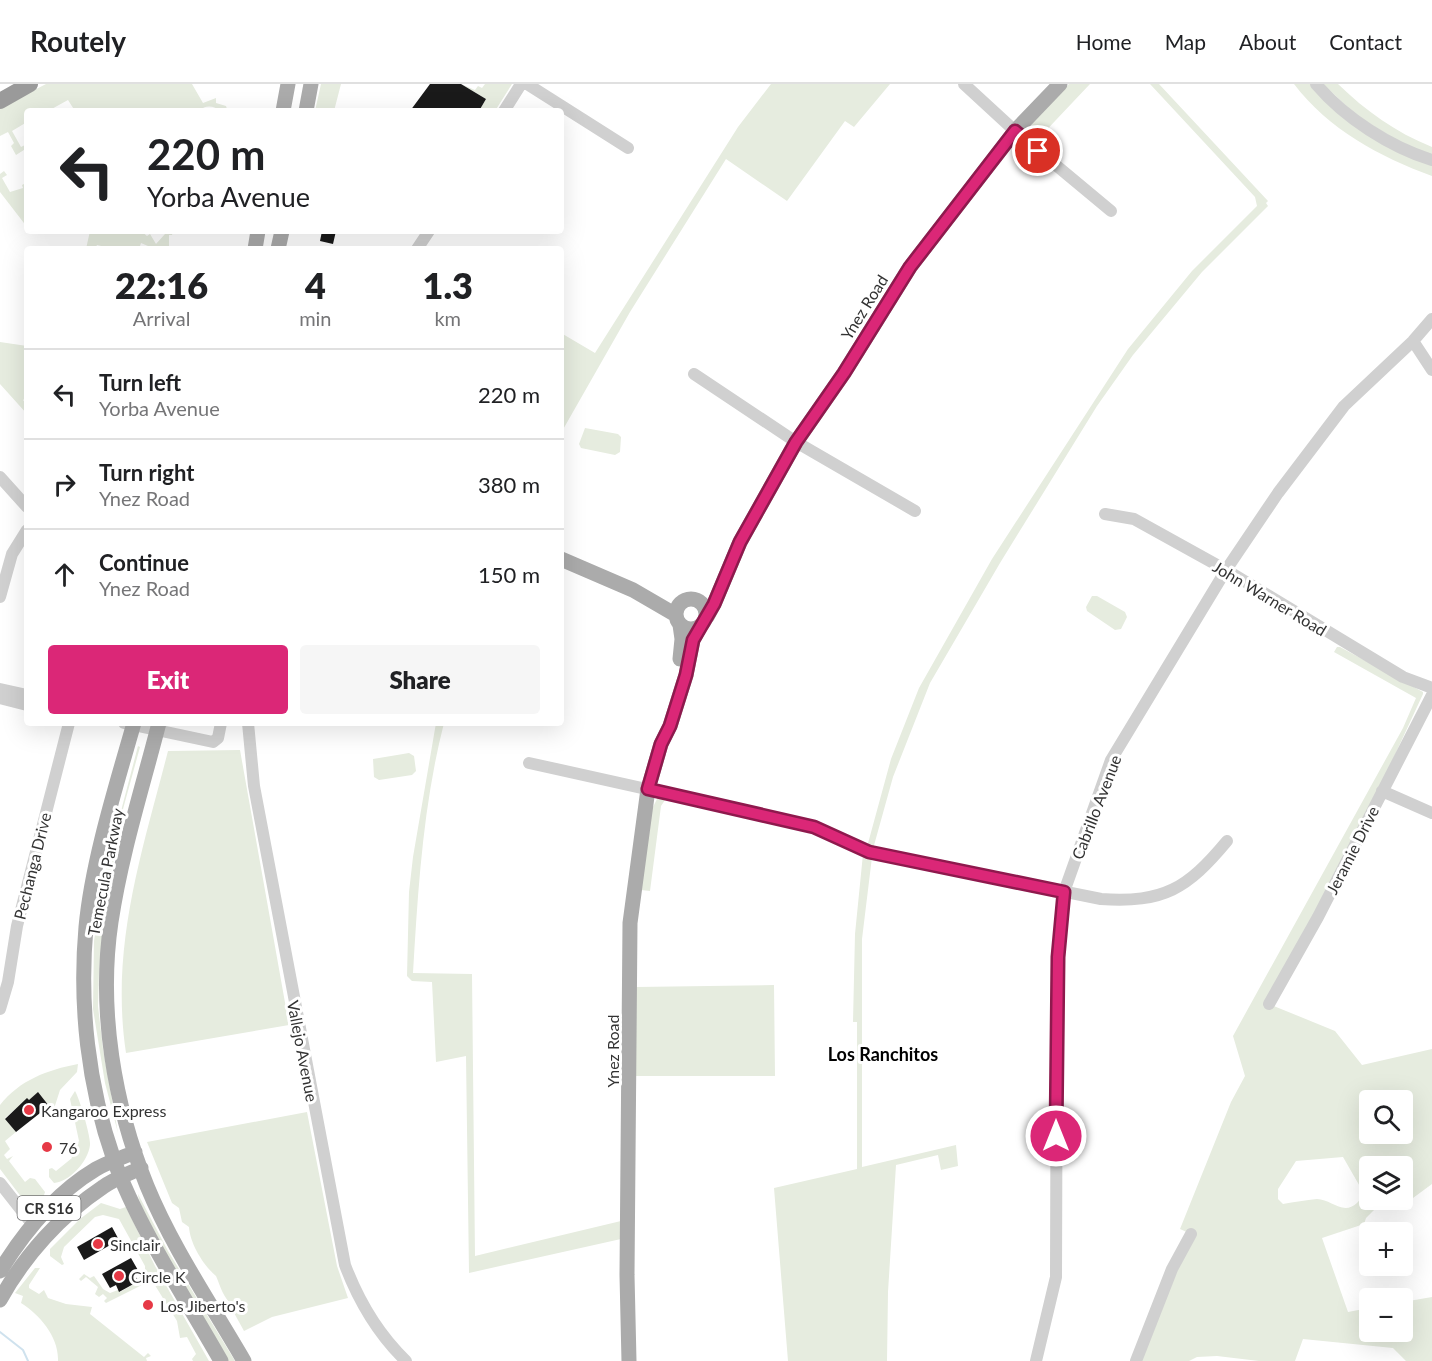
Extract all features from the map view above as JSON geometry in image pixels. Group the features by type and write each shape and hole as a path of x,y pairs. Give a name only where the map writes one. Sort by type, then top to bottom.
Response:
{"highway":[{"path":"0,100 30,84"}],"main road":[{"path":"284,108 288,84"},
{"path":"307,108 311,84"},
{"name":"Ynez Road","path":"629,1361 627,1271 630,923 648,789 661,744 670,726 686,675 693,640 722,586 740,542 796,442 844,373 910,267 1015,131 1060,84"},
{"path":"564,560 633,590 677,620 687,630 703,622 704,606 688,599 633,590"},
{"name":"Ynez Road","path":"688,599 707,593 727,570"},
{"path":"677,620 678,606 688,599"},
{"name":"Ynez Road","path":"661,744 661,725 682,651 677,620"},
{"name":"Temecula Parkway","path":"130,726 93,887 87,925 84,984 86,1030 93,1075 114,1161 148,1231 221,1361"},
{"name":"Temecula Parkway","path":"158,726 121,869 108,949 107,1012 111,1046 120,1099 141,1167 163,1219 244,1361"},
{"name":"CR S16","path":"0,1271 33,1225 86,1177 135,1152"},
{"name":"CR S16","path":"0,1300 22,1263 73,1210 104,1186 141,1167"}],"street":[{"path":"506,108 521,84"},
{"path":"527,84 628,148"},
{"path":"964,84 1015,131 1111,211"},
{"path":"1316,84 1342,109 1367,128 1401,147 1432,160"},
{"name":"Cabrillo Avenue","path":"1036,1361 1056,1277 1058,957 1064,892 1111,760 1226,570 1278,493 1344,406 1413,341 1432,319"},
{"path":"1413,341 1432,370"},
{"path":"694,374 796,442 915,510"},
{"path":"0,477 24,504"},
{"name":"John Warner Road","path":"1105,514 1134,519 1226,570 1394,672 1432,688"},
{"path":"0,597 12,554 24,535"},
{"path":"0,689 24,694"},
{"name":"Jeramie Drive","path":"1269,1004 1318,916 1432,695"},
{"path":"0,698 24,704"},
{"name":"Pechanga Drive","path":"0,1009 8,982 17,926 68,726"},
{"path":"158,726 213,742 218,738 220,726"},
{"name":"Vallejo Avenue","path":"248,726 254,786 345,1264 356,1295 373,1322 406,1361"},
{"path":"529,763 814,827 869,852 1101,899 1130,901 1152,898 1186,882 1204,869 1227,841"},
{"path":"1382,791 1432,813"},
{"path":"0,1183 33,1225"},
{"path":"1136,1361 1172,1269 1191,1234"}],"shaded area":[{"path":"46,84 192,84 203,103 216,98 216,103 227,108 210,106 203,108 73,108 68,100 53,108 24,108 24,124 12,131 21,147 24,146 24,150 16,155 11,146 14,143 8,132 0,136 0,108"},
{"path":"321,84 341,84 335,108 316,108"},
{"path":"461,84 475,90 478,86 482,88 485,84 512,84 497,108 481,108 486,99"},
{"path":"771,84 890,84 854,127 845,121 787,201 726,159 630,312 564,428 564,335 595,353 738,127"},
{"path":"1069,84 1090,84 1038,139 1032,133 1031,122"},
{"path":"1150,84 1159,84 1268,201 1266,203 1268,206 1202,272 1133,355 1097,406 1000,563 930,683 893,777 873,849 867,847 891,759 919,688 992,559 1128,349 1192,271 1257,206 1255,197"},
{"path":"1294,84 1312,84 1321,95 1432,165 1432,176 1393,160 1356,140 1323,115"},
{"path":"1323,84 1338,84 1382,120 1432,147 1432,155 1401,143 1356,115"},
{"path":"4,171 7,175 2,178 10,192 23,188 24,184 24,223 0,192 0,174"},
{"path":"89,234 145,234 147,236 150,234 156,244 165,234 172,234 169,235 169,246 148,246 141,243 140,246 87,246"},
{"path":"0,342 24,346 24,411 0,384"},
{"path":"585,428 618,434 621,437 620,452 615,455 581,448 579,444"},
{"path":"1092,596 1097,596 1125,612 1127,617 1121,629 1115,630 1087,611 1086,607"},
{"path":"1337,647 1423,694 1386,774 1269,1004 1335,1031 1362,1065 1432,1049 1432,1184 1413,1198 1413,1156 1359,1156 1359,1185 1343,1157 1296,1161 1278,1189 1278,1199 1283,1204 1317,1199 1347,1208 1352,1207 1359,1200 1359,1210 1374,1210 1365,1222 1359,1222 1359,1226 1322,1238 1348,1312 1359,1310 1359,1342 1413,1342 1413,1300 1432,1297 1432,1361 1406,1361 1393,1348 1303,1339 1295,1361 1259,1361 1217,1356 1197,1357 1189,1361 1139,1361 1191,1234 1180,1229 1231,1102 1245,1076 1233,1036 1403,728 1416,698 1334,652"},
{"path":"435,726 443,726 426,816 413,973 472,974 475,1256 621,1221 621,1239 469,1273 466,1056 436,1062 432,982 412,981 407,976 409,892"},
{"path":"138,746 140,747 114,842 114,859 104,913 99,972 98,1006 103,1049 118,1133 105,1083 93,1009 94,941 104,876"},
{"path":"240,750 289,1025 126,1053 122,1014 125,937 139,863 168,751"},
{"path":"409,753 414,756 416,771 412,775 379,780 374,777 373,759"},
{"path":"658,797 665,797 665,800 661,806 650,891 641,890 650,813"},
{"path":"863,854 872,857 862,939 862,1167 956,1145 958,1166 941,1170 938,1155 896,1165 888,1292 887,1361 788,1361 774,1188 857,1169 857,1022 853,1022 855,934"},
{"path":"774,985 775,1076 636,1076 636,987"},
{"path":"78,1064 77,1072 60,1090 52,1115 48,1111 51,1108 38,1093 29,1100 27,1099 5,1118 16,1132 5,1141 10,1149 4,1155 7,1159 13,1156 9,1161 25,1182 30,1178 35,1179 45,1192 43,1198 38,1201 25,1202 0,1169 0,1105 16,1089 35,1077"},
{"path":"75,1091 89,1134 90,1145 86,1158 77,1170 66,1179 54,1183 49,1177 49,1169 56,1171 72,1158 70,1153 79,1141 70,1099"},
{"path":"307,1112 337,1266 348,1298 272,1317 244,1331 216,1276 198,1254 189,1227 182,1222 179,1208 172,1203 147,1142"},
{"path":"138,1194 168,1251 235,1361 228,1361 193,1302 150,1224"},
{"path":"101,1203 120,1209 126,1207 155,1266 209,1361 193,1361 196,1354 187,1337 180,1338 177,1321 153,1282 147,1280 146,1283 106,1303 104,1301 107,1298 103,1294 99,1297 95,1294 98,1287 86,1277 81,1281 79,1279 84,1274 90,1278 94,1276 103,1289 110,1293 118,1290 120,1292 138,1282 137,1279 145,1274 145,1266 119,1219 103,1215 95,1217 64,1247 61,1257 64,1264 62,1265 50,1256 50,1249 80,1219"},
{"path":"35,1268 40,1268 29,1288 39,1294 44,1290 48,1298 66,1304 92,1307 90,1314 144,1357 148,1353 151,1356 146,1358 147,1361 58,1361 52,1335 41,1320 21,1303 23,1296 15,1293"}],"building":[{"path":"430,84 461,84 486,99 481,108 412,108"},
{"path":"321,234 335,234 333,244 320,241"},
{"name":"Kangaroo Express","path":"38,1092 49,1106 16,1132 5,1119 27,1098 29,1100"},
{"name":"Sinclair","path":"112,1227 119,1240 84,1260 77,1247"},
{"name":"Circle K","path":"131,1258 139,1272 134,1275 139,1281 119,1292 116,1285 110,1288 102,1274"}],"waterway":[{"path":"0,1332 23,1350 28,1361"}],"place":[{"name":"Kangaroo Express","path":"29,1110"},
{"name":"76","path":"47,1147"},
{"name":"Sinclair","path":"98,1244"},
{"name":"Circle K","path":"119,1276"},
{"name":"Los Jiberto's","path":"148,1305"}],"district":[{"name":"Los Ranchitos","path":"883,1054"}],"route":[{"path":"1038,151 1015,131 910,267 844,373 796,442 740,542 714,604 693,640 686,675 670,726 661,744 648,789 814,827 869,852 908,862 1064,892 1058,957 1056,1136"}]}
